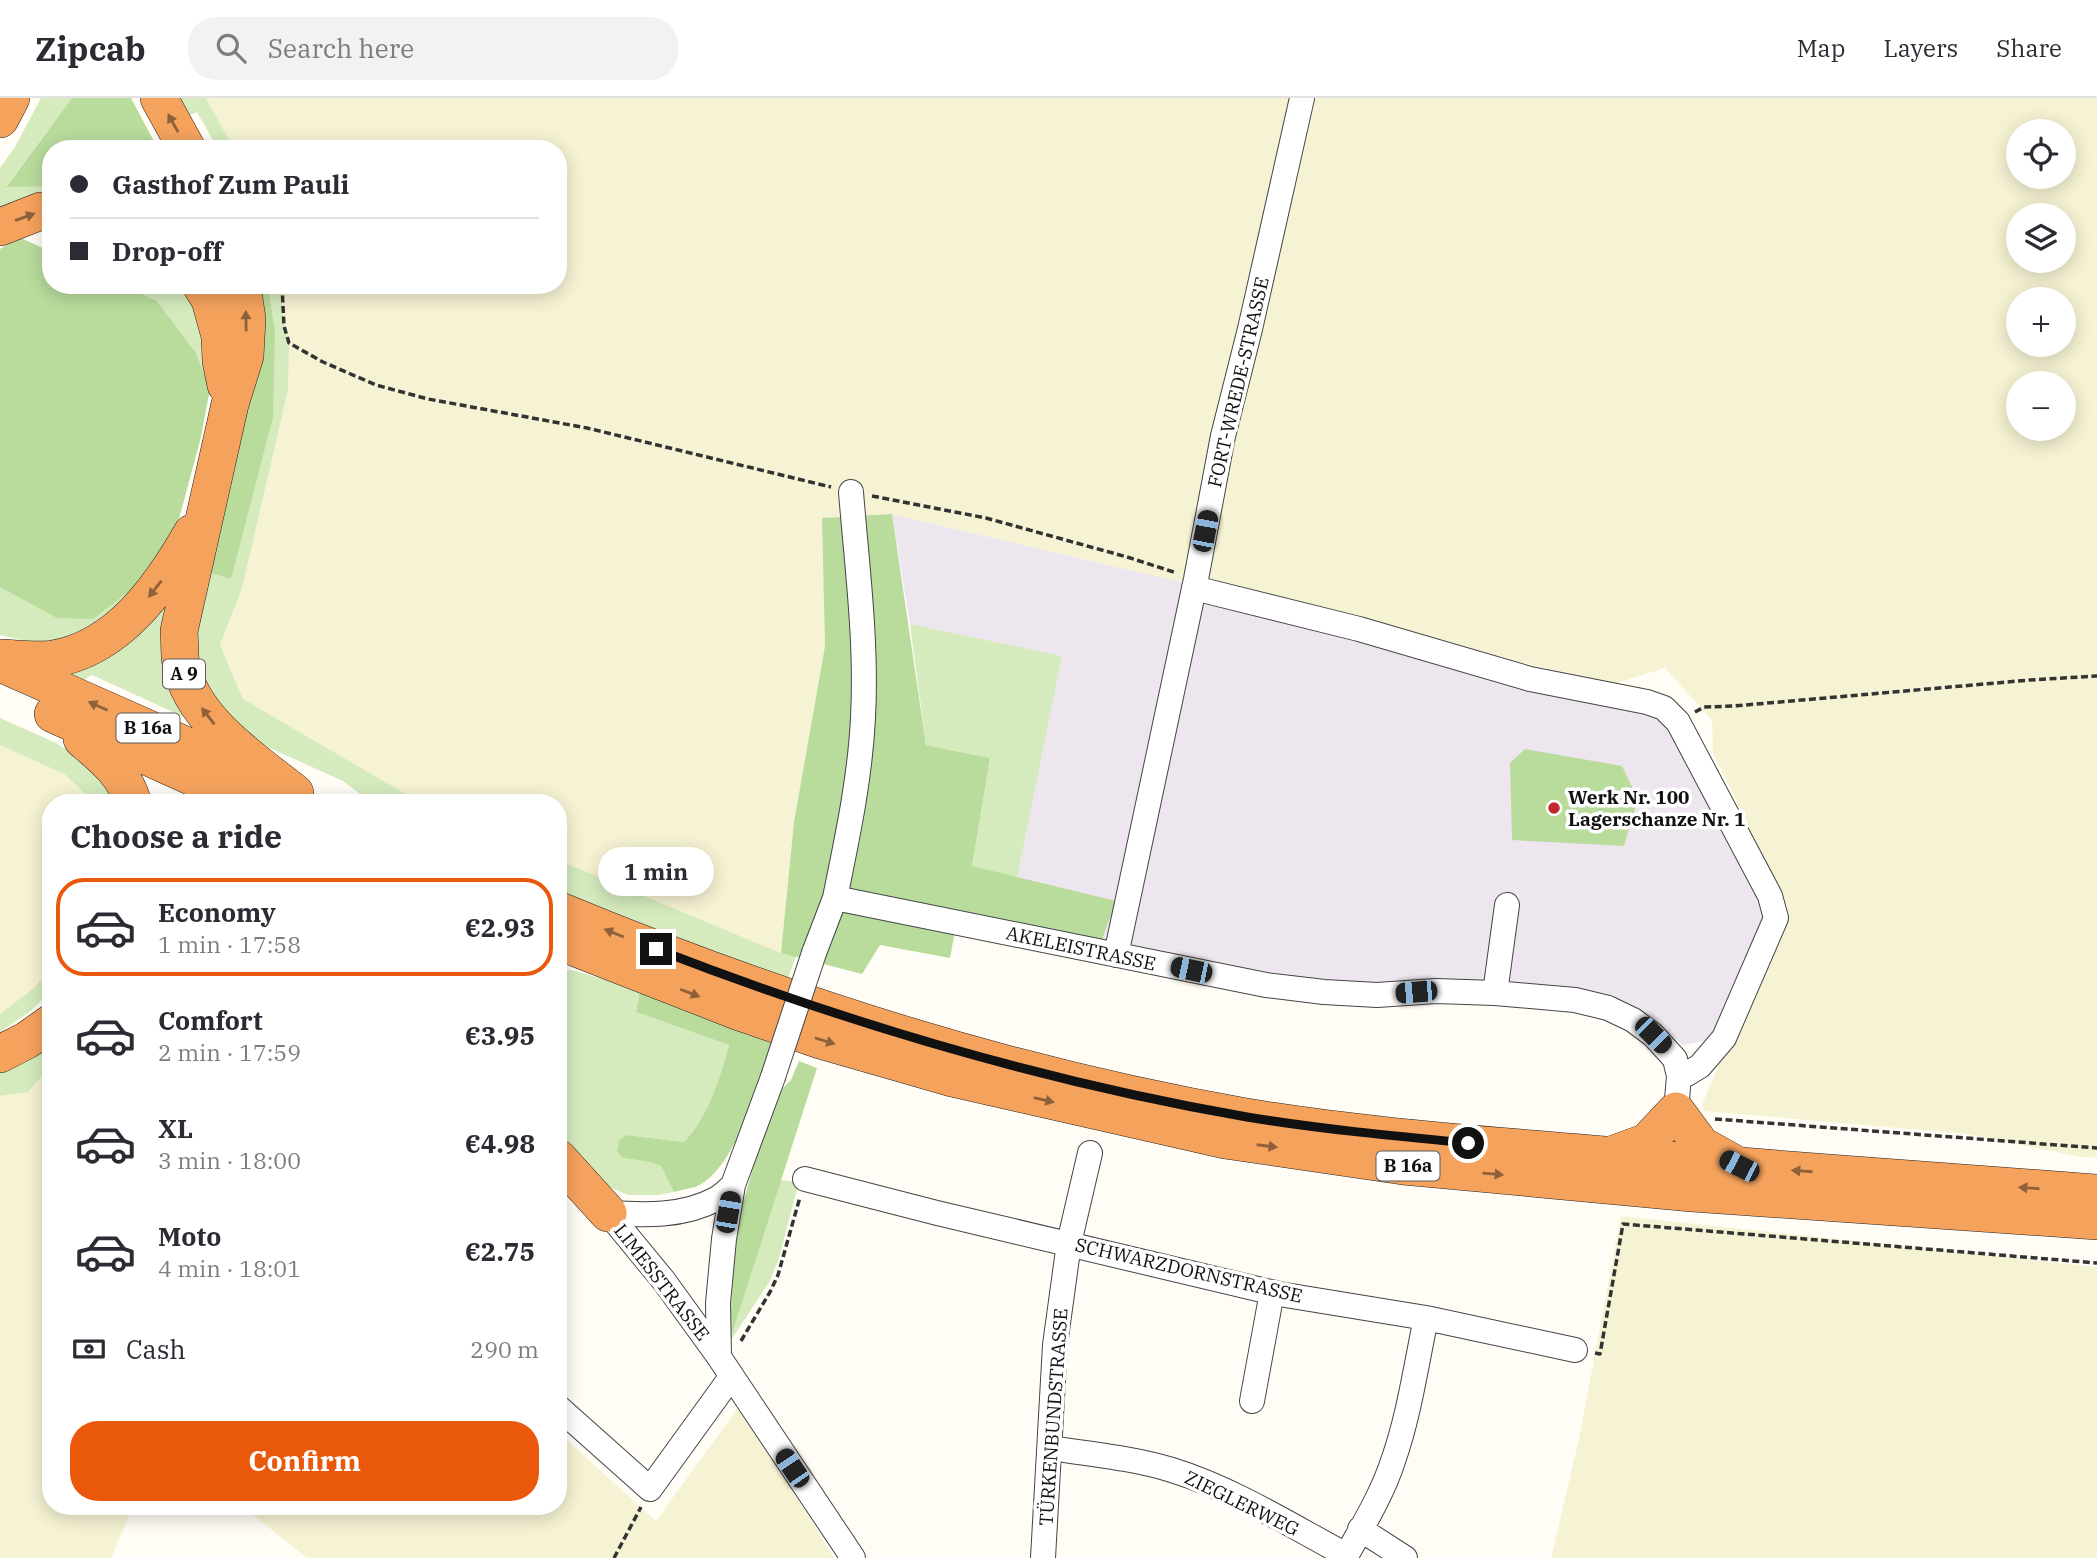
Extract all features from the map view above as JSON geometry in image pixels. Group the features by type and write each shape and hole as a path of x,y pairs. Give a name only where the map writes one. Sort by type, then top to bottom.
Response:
{"highway":[{"path":"0,120 11,98"},
{"path":"159,98 182,140"},
{"path":"0,227 42,211"},
{"name":"A 9","path":"206,294 220,336 221,361 230,404"},
{"name":"A 9","path":"243,294 247,319 245,356 230,404 180,631 181,664 189,688 206,717 231,741 301,794"},
{"name":"A 9","path":"0,657 52,659 97,644 136,613 169,571 205,511"},
{"name":"B 16a","path":"0,663 297,794"},
{"name":"B 16a","path":"0,689 230,794"},
{"path":"52,713 102,755 120,774 131,794"},
{"name":"B 16a","path":"567,914 722,975 899,1033 1038,1072 1139,1096 1261,1119 1365,1133 1609,1156 2097,1193"},
{"name":"B 16a","path":"567,949 820,1040 953,1078 1225,1140 1403,1166 1692,1193 2097,1221"},
{"path":"0,1054 42,1029"},
{"path":"1609,1156 1647,1142 1687,1101 1701,1144 1739,1166"},
{"path":"567,1168 608,1213"}],"street":[{"name":"FORT-WREDE-STRASSE","path":"1116,955 1195,584 1223,436 1302,98"},
{"path":"835,898 858,776 863,718 863,631 851,492"},
{"path":"1195,584 1530,678 1647,702 1664,708 1678,722 1770,895 1776,918 1724,1038 1700,1066 1687,1074 1687,1101"},
{"name":"LIMESSTRASSE","path":"725,1367 718,1303 724,1239 733,1185 835,898"},
{"name":"AKELEISTRASSE","path":"835,898 1266,985 1377,995 1436,991 1575,1000 1608,1008 1633,1020 1653,1035 1675,1059 1687,1101"},
{"path":"1495,993 1507,905"},
{"name":"TÜRKENBUNDSTRASSE","path":"1043,1558 1055,1345 1069,1243 1090,1153"},
{"name":"SCHWARZDORNSTRASSE","path":"805,1179 1272,1292 1426,1318 1575,1350"},
{"name":"LIMESSTRASSE","path":"608,1213 643,1215 682,1212 717,1199 733,1185"},
{"name":"LIMESSTRASSE","path":"608,1213 664,1281 853,1558"},
{"path":"1252,1401 1272,1292"},
{"path":"1345,1557 1393,1461 1426,1318"},
{"path":"567,1415 650,1489 725,1367"},
{"name":"ZIEGLERWEG","path":"1050,1448 1171,1469 1246,1502 1345,1557"},
{"path":"1360,1529 1405,1558"}],"path":[{"path":"282,294 284,326 289,343 323,362 376,385 428,399 587,428 851,492 986,518 1127,556 1195,584"},
{"path":"1678,722 1704,707 2097,676"},
{"path":"1687,1101 2097,1148"},
{"path":"725,1367 778,1275 805,1179"},
{"path":"1575,1350 1600,1354 1623,1224 2097,1264"},
{"path":"614,1558 650,1489"}],"shaded area":[{"path":"206,98 2097,98 2097,1158 1966,1134 1705,1111 1702,1105 1788,908 1713,753 1712,720 1665,668 1613,684 892,514 823,518 825,646 794,822 781,953 567,864 567,794 405,794 243,699 220,645 242,588 289,343 284,326 282,294 567,294 567,140 229,140"},
{"path":"892,514 1190,584 1683,723 1779,900 1709,1040 1683,1045 1663,1028 1624,1004 1338,985 1102,940 1115,901 1017,878 1061,657 910,624"},
{"path":"0,745 64,774 85,794 42,794 42,979 0,1014"},
{"path":"42,1076 42,1515 130,1515 111,1558 0,1558 0,1096 28,1092"},
{"path":"1621,1216 2097,1267 2097,1558 1551,1558 1579,1439"},
{"path":"740,1405 834,1558 307,1558 253,1515 567,1515 567,1440 656,1521"}],"green space":[{"path":"41,98 72,98 6,186 42,186 42,205 0,218 0,168 15,147"},
{"path":"72,98 131,98 153,140 42,140 42,186 6,187"},
{"path":"168,98 206,98 229,140 213,140 197,112 182,119"},
{"path":"19,237 42,248 42,294 142,294 157,301 196,353 210,389 201,437 179,519 149,576 93,619 57,618 0,587 0,249"},
{"path":"142,294 195,294 202,311 210,389 196,353 157,301"},
{"path":"252,294 269,294 275,331 273,417 231,579 204,571"},
{"path":"269,294 282,294 284,326 289,343 288,390 242,588 220,645 243,699 406,794 360,794 343,781 252,740 197,679 192,615 204,571 231,579 275,331"},
{"path":"892,514 926,745 990,758 972,866 1116,901 1102,940 959,910 950,958 880,945 862,974 781,953 794,822 825,646 822,518"},
{"path":"149,576 135,595 78,639 38,644 0,635 0,587 9,590"},
{"path":"166,589 195,722 92,675 79,683 44,668"},
{"path":"910,624 1062,656 1017,878 972,866 990,758 926,745"},
{"path":"0,718 56,743 85,760 113,794 85,794 64,774 0,745"},
{"path":"1525,749 1622,766 1638,799 1624,846 1512,840 1510,763"},
{"path":"567,864 781,953 796,956 785,987 567,899"},
{"path":"567,970 640,990 636,1012 729,1045 717,1083 700,1122 684,1142 626,1135 623,1158 661,1166 674,1192 628,1195 609,1187 567,1140"},
{"path":"42,979 42,999 32,1010 0,1032 0,1014"},
{"path":"640,990 772,1041 744,1123 722,1163 710,1178 695,1187 674,1192 661,1166 623,1158 617,1151 619,1141 626,1135 684,1142 700,1122 717,1083 729,1045 636,1012"},
{"path":"42,1041 42,1076 28,1092 0,1096 0,1066"},
{"path":"799,1061 817,1068 729,1343 736,1227 770,1110 791,1080"},
{"path":"780,1180 799,1182 779,1258 770,1281 729,1343"}],"place":[{"name":"Werk Nr. 100 Lagerschanze Nr. 1","path":"1554,808"}],"route":[{"path":"656,949 825,1011 1038,1072 1139,1096 1247,1117 1365,1133 1468,1143"}]}
